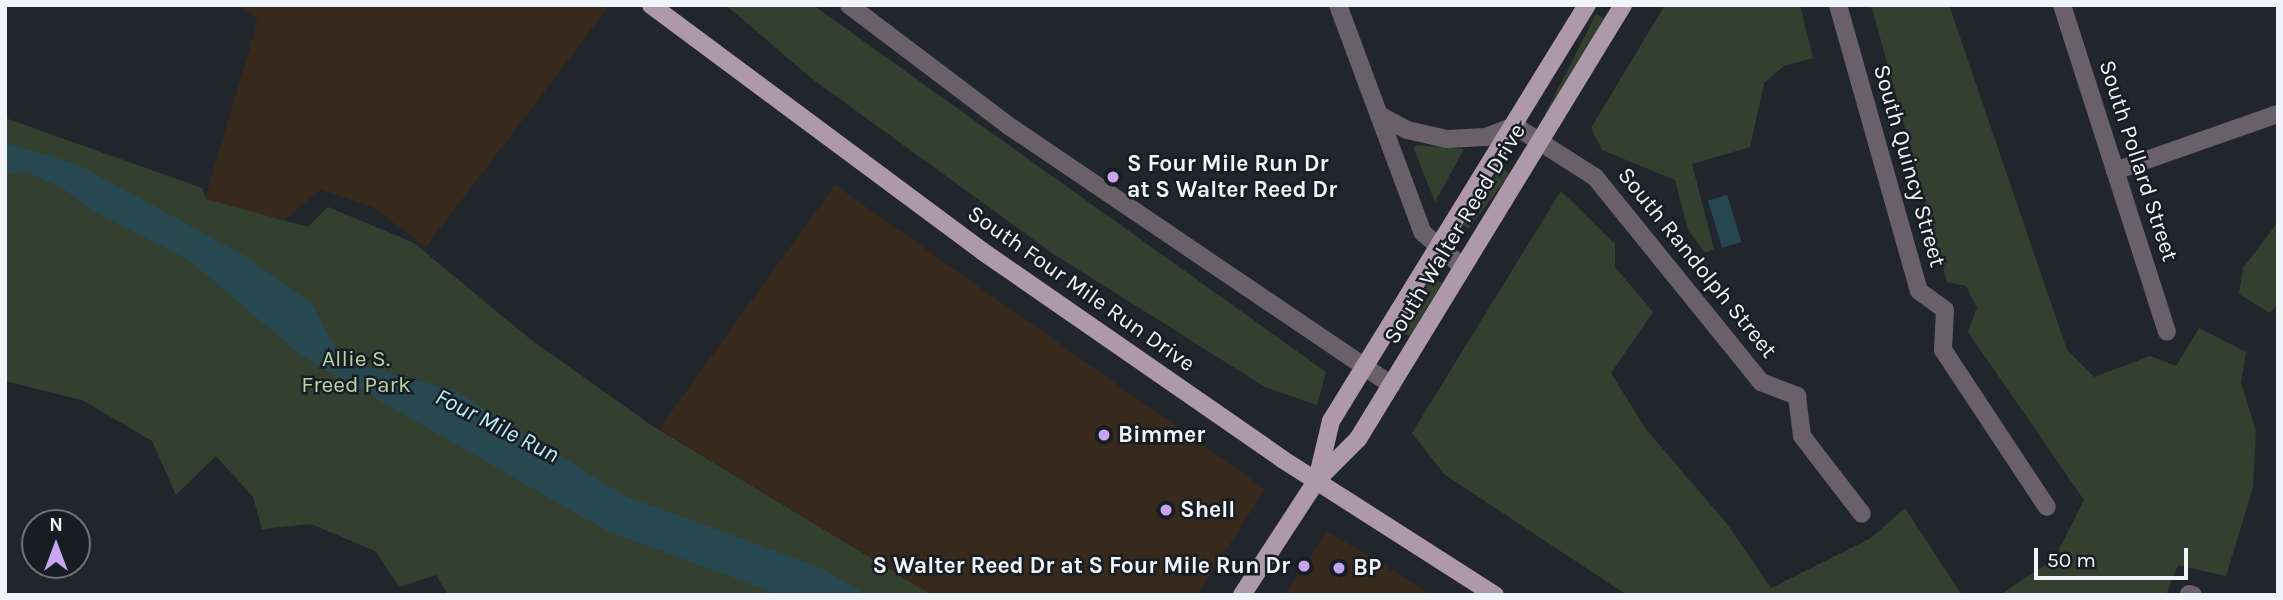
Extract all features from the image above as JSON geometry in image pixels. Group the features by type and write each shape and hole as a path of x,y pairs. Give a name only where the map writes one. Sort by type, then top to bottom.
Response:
{"main road":[{"name":"South Four Mile Run Drive","path":"651,5 951,229 1317,480 1495,595"},
{"name":"South Walter Reed Drive","path":"1317,480 1331,421 1587,5"},
{"name":"South Walter Reed Drive","path":"1242,595 1317,480 1359,439 1623,5"}],"street":[{"path":"849,5 1009,126 1391,385"},
{"path":"1338,5 1423,233 1438,250 1464,267"},
{"name":"South Quincy Street","path":"1838,5 1919,292 1945,310 1943,350 2047,507"},
{"name":"South Pollard Street","path":"2062,5 2167,332"},
{"path":"2115,171 2278,114"},
{"path":"1379,115 1407,131 1447,139 1486,137 1515,126"},
{"name":"South Randolph Street","path":"1515,126 1615,195 1761,382 1797,396 1802,436 1862,514"}],"shaded area":[{"path":"239,5 600,5 606,10 426,247 371,206 320,190 283,221 205,199 258,20"},
{"path":"835,185 1265,489 1197,595 932,595 659,429"},
{"path":"1327,531 1426,591 1424,595 1285,595"}],"green space":[{"path":"726,5 813,5 1326,372 1317,405 1265,387 1052,253 811,78"},
{"path":"1665,5 1800,5 1813,58 1784,66 1764,83 1750,147 1692,164 1714,249 1705,253 1688,230 1675,180 1602,150 1591,128"},
{"path":"1861,5 1949,5 2067,350 2094,377 2150,356 2176,366 2199,328 2246,352 2241,383 2256,431 2253,487 2226,576 2178,565 2166,595 2000,595 2054,559 2084,500 1968,332 1977,308 1966,286 1947,282 1872,8"},
{"path":"1596,14 1604,18 1553,119 1545,115"},
{"name":"Allie S. Freed Park","path":"5,118 202,188 206,199 308,227 328,207 414,243 530,339 651,425 932,595 448,595 436,575 399,587 375,551 311,524 262,529 253,497 216,456 176,495 152,441 82,400 5,381"},
{"path":"1416,145 1464,149 1435,202 1414,149"},
{"path":"1502,168 1510,174 1468,229 1460,223"},
{"path":"1561,191 1615,244 1615,267 1653,312 1611,373 1645,428 1727,524 1771,588 1871,538 1905,508 1962,595 1627,595 1444,474 1412,433"},
{"path":"2278,222 2278,304 2270,313 2239,294 2243,268"},
{"path":"1432,278 1442,283 1410,336 1403,333 1409,318"}],"water":[{"name":"Four Mile Run","path":"5,143 77,164 245,256 312,304 342,360 454,390 625,496 819,567 867,595 780,595 607,531 302,356 189,260 95,212 61,187 25,172 5,174"},
{"path":"1727,195 1741,242 1722,248 1708,201"}],"place":[{"name":"S Four Mile Run Dr at S Walter Reed Dr","path":"1113,177"},
{"name":"Bimmer","path":"1104,435"},
{"name":"Shell","path":"1166,510"},
{"name":"S Walter Reed Dr at S Four Mile Run Dr","path":"1304,566"},
{"name":"BP","path":"1339,568"}]}
